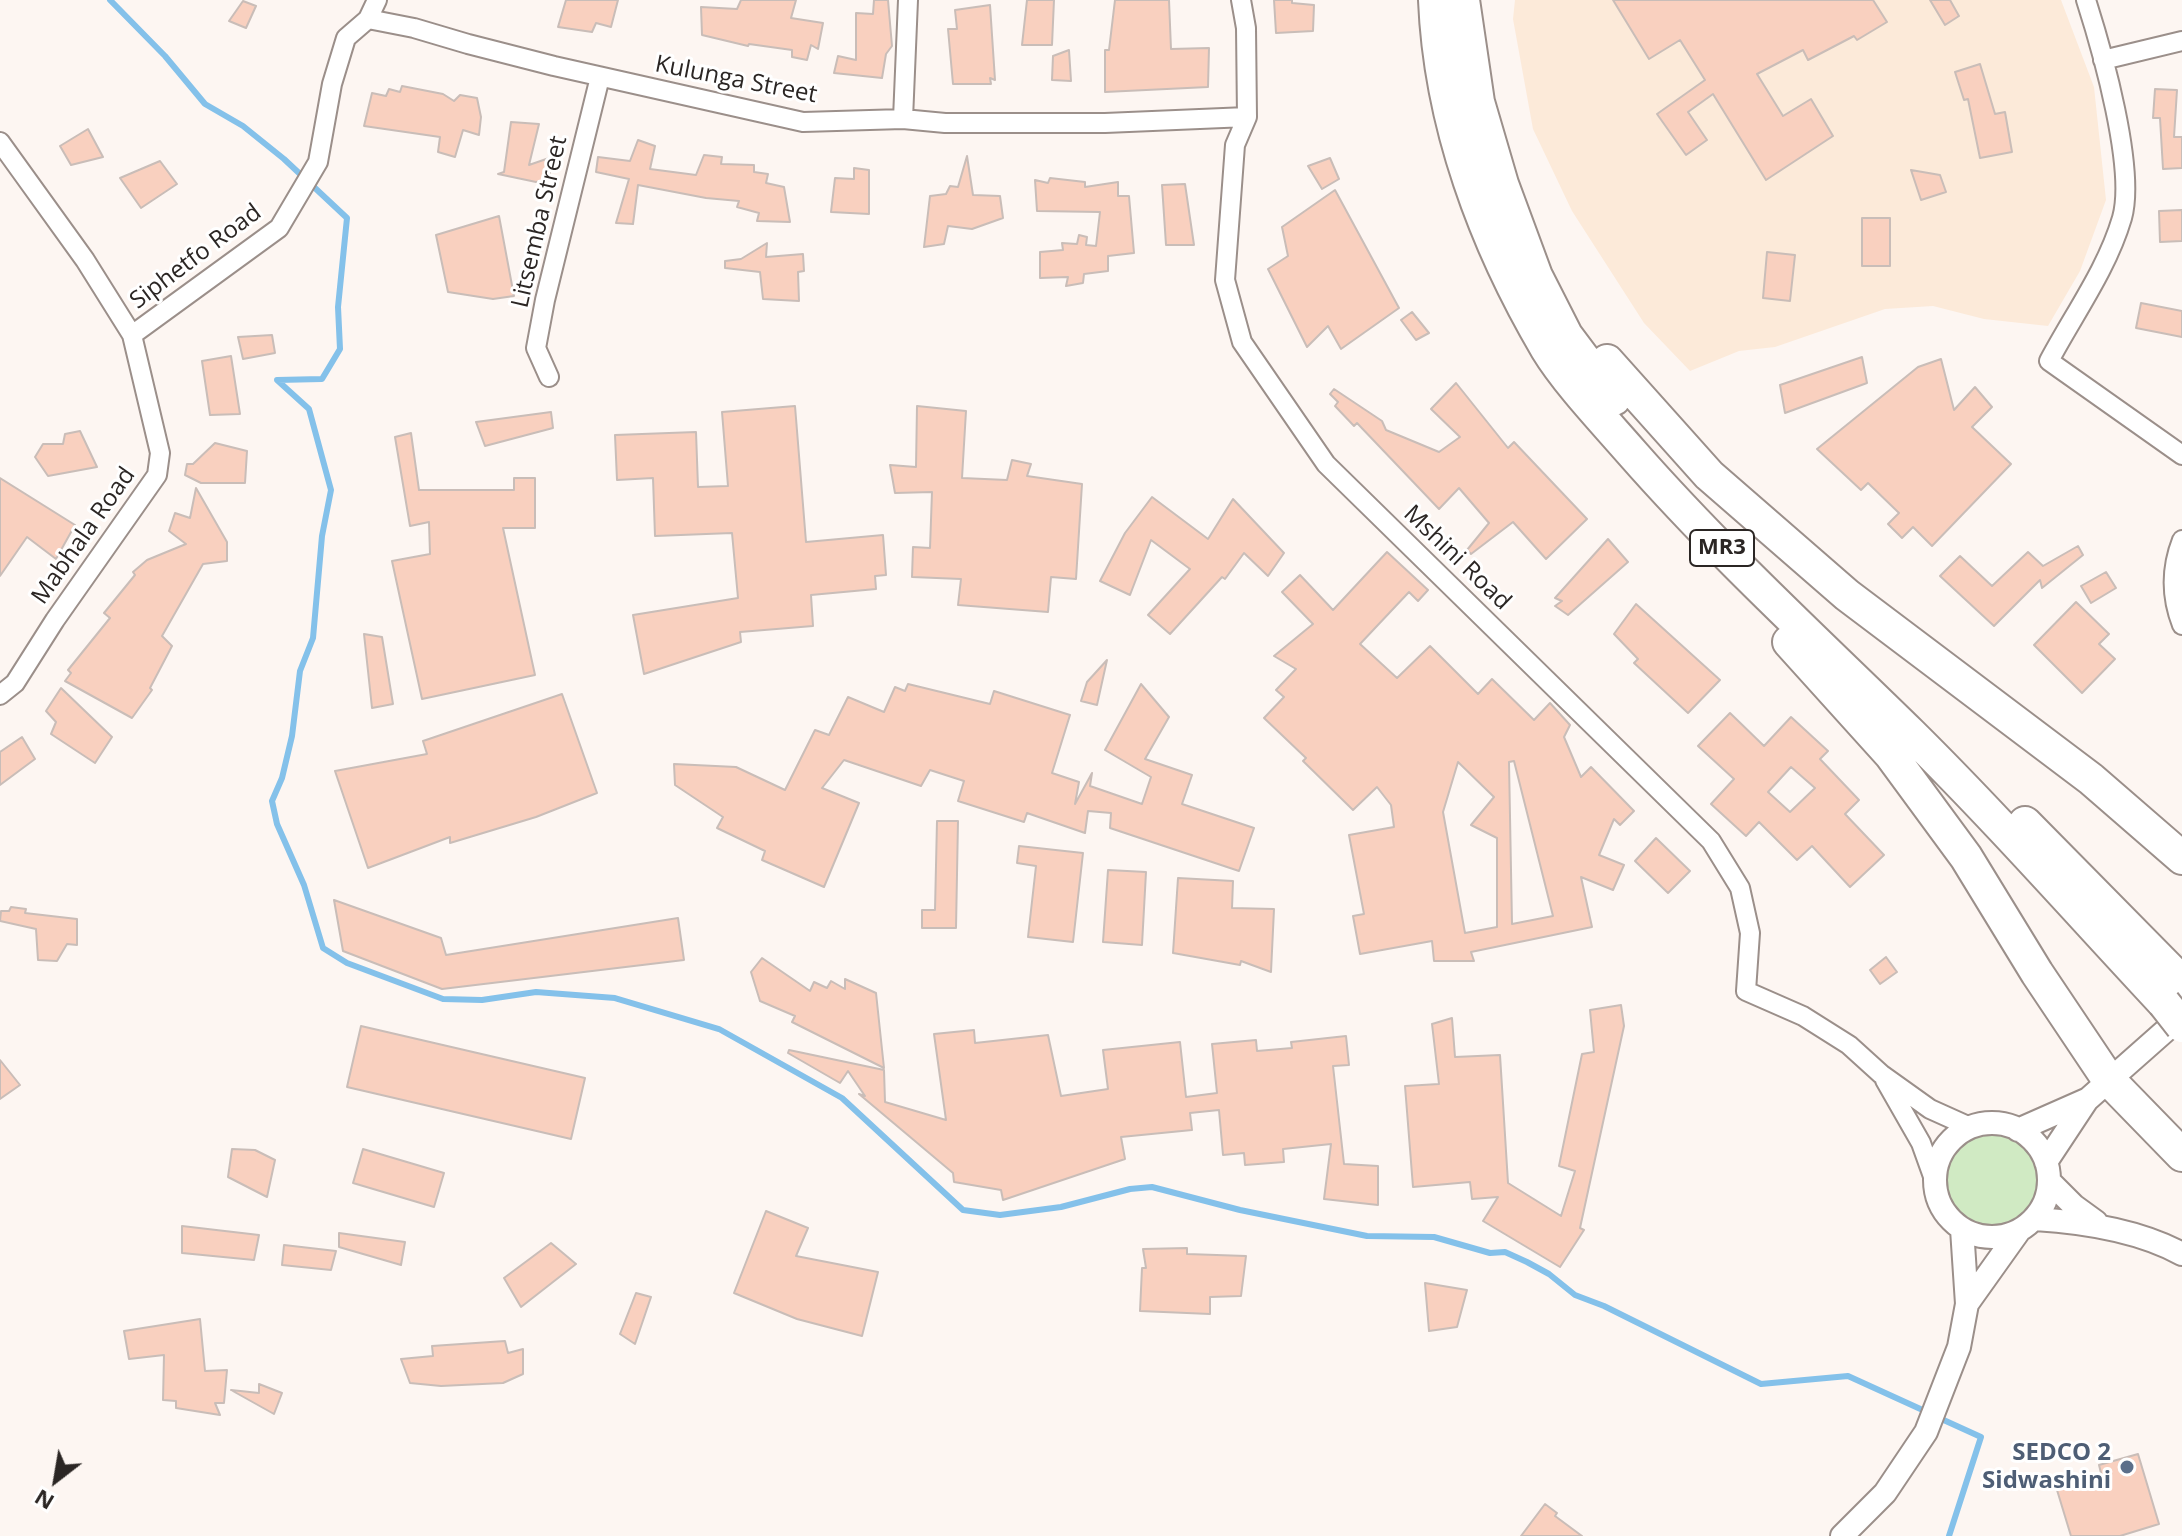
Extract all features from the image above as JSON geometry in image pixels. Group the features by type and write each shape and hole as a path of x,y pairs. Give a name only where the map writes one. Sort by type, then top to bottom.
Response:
{"highway":[{"name":"MR3","path":"1435,0 1436,32 1449,109 1474,197 1549,351 1606,423 1677,504 1936,759 2178,1007"},
{"name":"MR3","path":"1463,0 1478,102 1502,184 1536,276 1566,335 1674,472 2178,1007"},
{"path":"1536,276 1637,396 1709,475 1847,595 2091,779 2182,858"},
{"path":"1549,351 1587,421 1638,482 1891,755 1966,857 2037,973 2097,1089 2182,1155"}],"street":[{"name":"Siphetfo Road","path":"132,335 279,228 318,162 332,84 346,38 368,19 377,0"},
{"path":"903,119 908,0"},
{"name":"Mshini Road","path":"1241,0 1246,28 1247,117 1235,145 1225,280 1242,342 1326,464 1711,841 1740,888 1750,933 1746,991 1803,1016 1849,1045 1881,1074"},
{"path":"2086,0 2103,60 2125,173 2123,216 2097,277 2049,361 2182,455"},
{"name":"Kulunga Street","path":"368,19 414,28 600,77 803,122 903,119 945,123 1105,123 1247,117"},
{"path":"2103,60 2182,41"},
{"name":"Litsemba Street","path":"549,377 536,348 600,77"},
{"name":"Mabhala Road","path":"0,142 85,260 132,335 160,453 157,475 55,620 15,683 0,695"},
{"path":"2182,540 2173,563 2176,609 2182,625"},
{"path":"1967,1304 2045,1201 2047,1171 2097,1089 2178,1007"},
{"path":"1881,1074 1930,1109 1970,1127"},
{"path":"1881,1074 1921,1143 1938,1200 1948,1217 1962,1229 1980,1236 2000,1237 2027,1225 2103,1226 2182,1254"},
{"path":"2018,1130 2097,1089"},
{"path":"1935,1182 1937,1164 1955,1136 1970,1127 2003,1125 2018,1130 2039,1149 2047,1171 2074,1206 2103,1226"},
{"path":"1842,1536 1885,1493 1926,1432 1959,1347 1967,1304 1962,1229"}],"shaded area":[{"path":"1515,0 2061,0 2094,87 2106,200 2080,271 2048,326 1984,319 1933,306 1885,309 1775,347 1739,351 1690,371 1644,323 1572,211 1533,129 1513,19"}],"green space":[{"path":"1992,1134 2010,1138 2026,1148 2036,1164 2040,1182 2036,1200 2026,1216 2010,1226 1992,1230 1974,1226 1958,1216 1948,1200 1944,1182 1948,1164 1958,1148 1974,1138"}],"building":[{"path":"566,0 618,0 611,27 596,23 592,32 558,27"},
{"path":"741,0 796,0 791,18 823,23 818,49 811,45 807,60 792,57 792,50 748,46 702,35 701,7 737,9"},
{"path":"874,0 888,0 892,46 886,54 882,78 834,73 838,56 856,60 856,13 873,14"},
{"path":"1027,0 1054,0 1052,45 1022,45"},
{"path":"1115,0 1169,0 1171,49 1209,48 1208,87 1105,92 1105,50 1109,50"},
{"path":"1274,0 1314,5 1313,31 1276,33"},
{"path":"1613,0 1873,0 1887,22 1857,40 1854,36 1808,60 1803,50 1757,74 1783,116 1811,99 1833,136 1766,180 1713,94 1688,112 1707,140 1686,155 1657,114 1705,80 1680,40 1649,59"},
{"path":"1930,0 1950,0 1959,16 1945,25"},
{"path":"243,1 256,6 246,28 229,21"},
{"path":"990,5 995,80 990,78 991,84 953,84 948,29 957,29 955,10"},
{"path":"1069,50 1071,81 1052,80 1053,56"},
{"path":"1980,64 1995,114 2005,112 2012,152 1980,158 1968,99 1964,100 1955,72"},
{"path":"402,86 443,94 454,101 460,95 477,98 481,117 479,135 463,130 455,157 438,152 440,137 364,126 372,93 386,96 389,89 400,92"},
{"path":"2155,89 2177,90 2174,137 2182,137 2182,168 2163,169 2160,118 2153,118"},
{"path":"511,122 539,124 529,165 552,157 549,180 536,182 498,174 504,172"},
{"path":"88,129 103,157 71,165 60,146"},
{"path":"638,140 655,146 650,169 696,175 704,155 722,157 721,164 754,165 754,172 768,174 766,183 784,187 790,222 757,221 759,213 737,207 739,201 638,185 633,224 616,223 629,179 596,172 598,157 630,161"},
{"path":"967,156 973,195 1000,196 1003,218 972,229 948,226 944,244 924,247 930,196 946,194 950,186 958,187"},
{"path":"1330,158 1339,179 1322,189 1308,166"},
{"path":"160,161 177,184 141,208 120,178"},
{"path":"854,168 869,170 869,214 831,212 835,178 854,179"},
{"path":"1911,170 1940,175 1946,192 1921,200"},
{"path":"1050,178 1085,182 1085,187 1118,182 1118,196 1129,196 1134,253 1108,256 1108,271 1084,274 1083,283 1066,286 1068,277 1040,278 1040,252 1063,250 1062,243 1077,244 1079,235 1087,237 1086,245 1096,246 1100,212 1037,211 1035,180 1048,183"},
{"path":"1185,184 1194,245 1166,245 1162,185"},
{"path":"1335,190 1399,308 1341,349 1328,326 1307,347 1268,269 1288,256 1282,227"},
{"path":"2182,210 2182,241 2160,242 2159,211"},
{"path":"499,216 514,296 493,299 448,292 436,235"},
{"path":"1862,218 1890,218 1890,266 1862,266"},
{"path":"767,243 766,257 803,254 804,271 798,272 799,301 763,299 760,272 725,268 725,261 741,259"},
{"path":"1767,252 1795,255 1790,301 1763,298"},
{"path":"2141,303 2182,311 2182,337 2136,328"},
{"path":"1412,312 1429,333 1416,340 1401,320"},
{"path":"272,335 275,353 243,359 238,337"},
{"path":"231,356 240,414 210,415 202,361"},
{"path":"1862,357 1867,383 1785,413 1780,385"},
{"path":"1941,359 1954,410 1975,387 1992,407 1972,427 2011,464 1932,546 1913,527 1902,538 1888,524 1899,513 1868,483 1861,490 1817,449 1918,367"},
{"path":"1456,383 1508,448 1514,442 1587,519 1546,559 1513,522 1471,554 1467,550 1489,523 1459,488 1439,509 1357,423 1354,426 1335,406 1338,402 1330,394 1334,389 1382,421 1386,430 1439,452 1460,437 1431,409"},
{"path":"795,406 806,542 883,535 886,575 875,576 876,589 811,595 813,626 740,632 741,642 644,674 633,615 738,598 732,533 655,536 653,478 617,480 615,435 696,432 698,487 728,486 722,412"},
{"path":"917,406 966,411 962,478 1007,480 1012,460 1031,464 1027,476 1082,484 1076,579 1051,577 1048,612 958,605 961,579 912,577 913,547 930,548 932,492 895,493 890,465 916,467"},
{"path":"551,412 553,428 485,446 476,422"},
{"path":"80,431 97,467 48,476 35,457 43,444 63,444 65,434"},
{"path":"411,433 419,490 514,490 514,478 535,478 535,528 503,528 535,675 422,699 392,561 430,554 429,522 410,526 395,437"},
{"path":"215,443 247,451 245,483 201,483 185,475 187,464 193,464"},
{"path":"0,478 75,525 56,559 27,537 0,576"},
{"path":"196,488 227,542 227,561 203,564 162,636 172,646 150,688 152,690 132,718 65,681 71,673 68,670 110,618 104,613 135,575 133,572 147,560 186,544 169,531 175,513 190,518"},
{"path":"1152,497 1208,539 1233,499 1284,553 1268,576 1244,553 1225,579 1222,577 1170,634 1148,615 1190,569 1151,540 1130,595 1100,581 1125,533"},
{"path":"1608,539 1628,562 1568,615 1555,606 1562,601 1555,598"},
{"path":"2078,546 2083,555 2042,588 2040,580 1994,626 1940,576 1960,556 1992,586 2028,552 2043,566"},
{"path":"1387,552 1428,590 1418,601 1409,592 1360,644 1397,678 1430,646 1478,694 1492,679 1534,720 1550,703 1570,725 1564,737 1581,777 1591,767 1634,811 1620,825 1614,819 1599,855 1624,865 1613,890 1581,877 1592,927 1471,952 1474,961 1434,961 1432,941 1360,954 1353,916 1364,914 1349,835 1394,827 1391,805 1377,787 1353,810 1264,718 1284,697 1276,690 1296,669 1274,656 1313,624 1282,592 1300,575 1333,610","holes":["1514,761 1553,916 1512,924 1509,762","1458,762 1494,797 1471,825 1497,838 1497,927 1465,933 1443,812"]},
{"path":"2106,572 2116,588 2091,603 2081,586"},
{"path":"2076,602 2109,634 2099,644 2115,659 2082,693 2034,645"},
{"path":"1636,604 1720,680 1688,713 1634,663 1638,659 1614,634"},
{"path":"364,634 382,637 393,704 372,708"},
{"path":"1107,660 1097,705 1081,701 1087,682"},
{"path":"908,684 990,704 994,691 1070,715 1052,773 1079,782 1075,804 1092,773 1090,786 1142,804 1151,777 1105,750 1141,684 1169,717 1145,759 1192,775 1182,804 1254,828 1239,871 1110,828 1111,813 1088,811 1085,833 1027,813 1024,822 958,801 964,781 930,770 921,786 844,760 822,788 859,803 824,887 762,860 765,851 717,828 723,817 675,785 674,764 736,767 785,790 815,730 829,735 848,697 884,712 895,687 905,691"},
{"path":"61,688 112,737 95,763 51,734 56,722 46,711"},
{"path":"562,694 597,793 536,817 450,843 450,837 368,868 335,771 427,754 423,741"},
{"path":"1730,713 1764,746 1791,717 1828,751 1820,759 1859,800 1845,814 1884,855 1850,887 1812,846 1797,860 1759,822 1746,836 1711,804 1734,779 1698,746","holes":["1791,767 1815,788 1790,812 1768,792"]},
{"path":"22,737 35,759 0,785 0,752"},
{"path":"937,821 958,821 956,928 922,928 922,910 935,910"},
{"path":"1656,838 1690,871 1668,893 1635,861"},
{"path":"1019,846 1083,853 1073,942 1028,937 1036,866 1017,863"},
{"path":"1108,870 1146,872 1142,945 1103,942"},
{"path":"1178,878 1233,881 1232,908 1274,909 1271,972 1241,961 1240,965 1173,953"},
{"path":"334,900 441,938 446,955 678,918 684,960 442,989 343,951"},
{"path":"11,907 26,909 25,913 77,919 77,945 67,944 57,961 38,960 36,929 0,921 1,911 9,911"},
{"path":"1886,957 1897,972 1880,984 1870,970"},
{"path":"762,958 810,991 814,982 827,988 831,981 845,989 845,979 876,993 884,1068 792,1022 795,1016 760,1001 751,972"},
{"path":"1621,1005 1624,1026 1580,1228 1584,1230 1560,1267 1483,1221 1498,1197 1472,1199 1470,1182 1413,1187 1405,1086 1439,1084 1432,1024 1452,1018 1455,1057 1500,1055 1508,1183 1561,1216 1575,1171 1559,1166 1582,1054 1594,1052 1590,1010"},
{"path":"361,1026 585,1078 571,1139 347,1087"},
{"path":"974,1030 975,1043 1048,1035 1061,1096 1108,1089 1103,1050 1180,1042 1186,1097 1217,1093 1212,1044 1256,1040 1257,1051 1292,1048 1291,1042 1346,1036 1349,1065 1333,1066 1344,1164 1378,1166 1378,1205 1324,1199 1331,1144 1283,1149 1284,1162 1245,1165 1244,1153 1223,1155 1219,1110 1190,1113 1192,1130 1121,1137 1125,1159 1003,1200 1001,1190 954,1182 953,1173 859,1094 865,1096 848,1071 840,1083 788,1053 789,1050 884,1070 885,1102 946,1120 934,1034"},
{"path":"0,1060 20,1085 0,1099"},
{"path":"232,1149 255,1150 275,1160 267,1197 228,1177"},
{"path":"363,1149 444,1173 434,1207 353,1183"},
{"path":"766,1211 808,1228 796,1256 878,1272 862,1336 797,1319 734,1293"},
{"path":"182,1226 259,1235 254,1260 182,1253"},
{"path":"339,1233 405,1242 401,1265 339,1247"},
{"path":"551,1243 576,1264 521,1307 504,1278"},
{"path":"284,1245 336,1251 331,1270 282,1265"},
{"path":"1187,1248 1187,1254 1246,1256 1241,1296 1210,1297 1210,1314 1140,1311 1142,1268 1146,1268 1143,1249"},
{"path":"1425,1283 1467,1290 1457,1327 1429,1331"},
{"path":"636,1293 651,1297 635,1344 620,1334"},
{"path":"200,1319 205,1371 227,1370 224,1403 215,1403 220,1415 176,1408 176,1401 163,1400 164,1355 129,1359 124,1331"},
{"path":"505,1341 508,1353 523,1349 523,1374 503,1383 441,1386 410,1383 401,1359 433,1356 432,1346"},
{"path":"259,1384 282,1393 274,1414 231,1390 259,1393"},
{"path":"2138,1454 2159,1524 2120,1536 2071,1536 2057,1490 2102,1477 2099,1465"},
{"path":"1545,1504 1557,1513 1555,1516 1582,1536 1521,1536"}],"waterway":[{"path":"110,0 165,56 205,104 243,126 284,159 347,218 338,307 340,349 322,379 277,380 309,409 331,490 322,536 313,638 300,671 292,736 282,778 272,801 277,824 304,885 323,948 347,963 443,999 482,1000 536,992 615,998 719,1029 842,1098 963,1210 1000,1215 1061,1207 1130,1189 1152,1187 1240,1210 1367,1236 1434,1237 1490,1253 1505,1252 1549,1274 1575,1295 1604,1306 1761,1384 1848,1376 1927,1412"},
{"path":"1937,1417 1981,1437 1949,1536"}],"place":[{"name":"SEDCO 2 Sidwashini","path":"2127,1467"}]}
